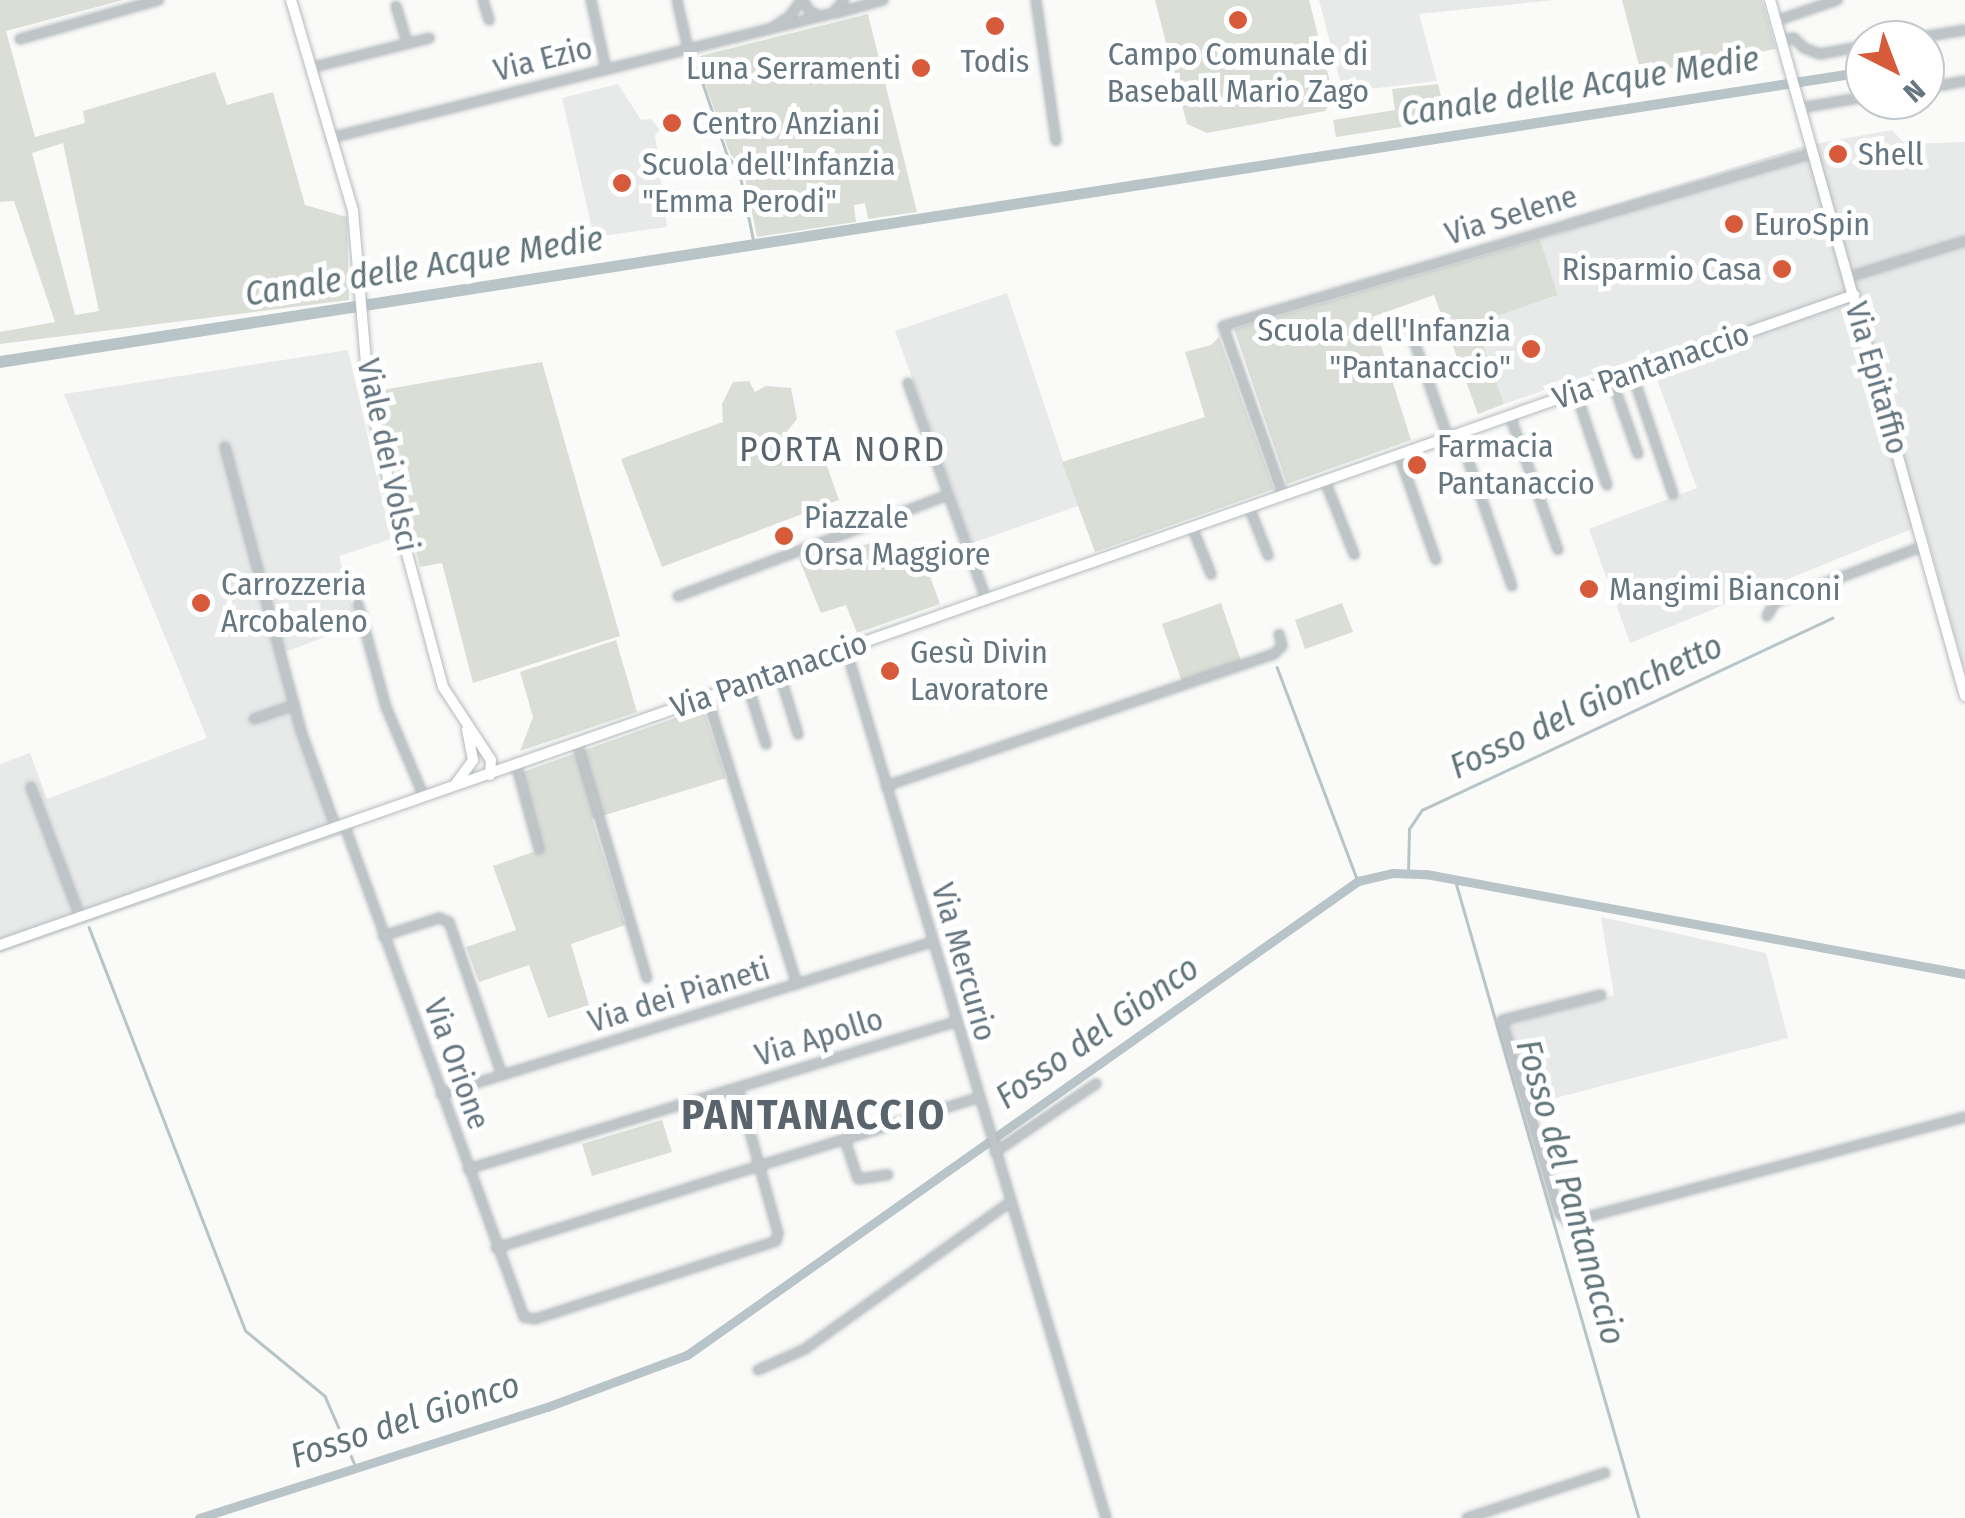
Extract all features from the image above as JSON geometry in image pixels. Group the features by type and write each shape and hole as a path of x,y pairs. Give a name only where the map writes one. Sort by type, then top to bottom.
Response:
{"street":[{"path":"20,38 159,0"},
{"name":"Viale dei Volsci","path":"291,0 353,212 369,394 392,498 440,680 488,768"},
{"path":"483,0 489,20"},
{"path":"591,0 606,69"},
{"path":"677,0 688,49"},
{"path":"802,0 810,12 820,16"},
{"name":"Via Ezio","path":"769,29 790,16 802,0"},
{"path":"833,14 844,0"},
{"path":"871,0 882,0"},
{"path":"833,14 882,0"},
{"path":"1036,0 1056,141"},
{"name":"Via Epitaffio","path":"1770,0 1965,696"},
{"path":"1776,21 1837,0"},
{"path":"396,6 407,44"},
{"name":"Via Ezio","path":"330,138 833,14"},
{"path":"310,68 429,38"},
{"path":"1782,40 1794,38 1804,48 1820,54 1845,50"},
{"path":"1799,104 1845,99"},
{"name":"Via Selene","path":"1283,495 1223,326 1813,154"},
{"path":"1849,278 1965,241"},
{"name":"Via Pantanaccio","path":"0,945 455,786 488,768 516,764 1854,296"},
{"path":"1409,327 1512,586"},
{"path":"1632,373 1673,494"},
{"path":"1612,380 1638,454"},
{"path":"908,383 986,599"},
{"path":"1576,393 1608,485"},
{"path":"1627,419 1644,413"},
{"path":"1510,416 1558,550"},
{"name":"Via Orione","path":"225,447 295,705 518,1310 526,1318 774,1243 778,1233 760,1166"},
{"path":"1399,455 1436,560"},
{"path":"1325,481 1354,554"},
{"path":"678,596 948,495"},
{"path":"1249,507 1268,555"},
{"path":"1192,527 1211,574"},
{"path":"1766,616 1775,602 1924,546"},
{"path":"358,604 386,707 424,797"},
{"path":"886,786 1274,654 1282,646 1279,634"},
{"name":"Via Mercurio","path":"846,648 977,1098 1106,1518"},
{"path":"778,672 798,734"},
{"path":"747,683 766,744"},
{"path":"706,697 797,984"},
{"path":"254,718 295,705"},
{"name":"Viale dei Volsci","path":"467,728 472,764"},
{"path":"578,742 647,978"},
{"path":"472,764 488,768"},
{"path":"472,764 488,768"},
{"name":"Via Pantanaccio","path":"455,786 472,764"},
{"path":"516,764 539,848"},
{"path":"31,787 80,917"},
{"path":"383,936 441,917 449,922 502,1076"},
{"name":"Via dei Pianeti","path":"441,1094 932,942"},
{"path":"1601,995 1502,1020 1559,1213 1566,1221 1578,1222 1965,1117"},
{"name":"Via Apollo","path":"468,1169 956,1022"},
{"path":"994,1149 1096,1084"},
{"path":"738,1089 760,1166"},
{"path":"496,1248 977,1098"},
{"path":"845,1140 858,1179 888,1175"},
{"path":"758,1370 808,1347 1010,1202"},
{"path":"1466,1518 1606,1473"}],"shaded area":[{"path":"0,0 123,0 6,31 35,137 85,123 83,111 215,72 227,105 273,92 305,205 347,217 349,300 0,344 0,332 55,322 14,201 0,202","holes":["63,143 99,311 75,315 32,153"]},
{"path":"1155,0 1309,0 1330,82 1325,88 1329,105 1325,111 1207,133 1187,124"},
{"path":"1319,0 1554,0 1419,14 1437,81 1343,92"},
{"path":"1622,0 1762,0 1776,49 1641,73"},
{"path":"868,14 917,212 868,219 865,203 854,205 856,222 757,237 743,168 730,154 698,64 700,56"},
{"path":"1845,70 1845,80 0,368 0,356"},
{"name":"Scuola dell'Infanzia \"Emma Perodi\"","path":"618,84 641,120 651,119 660,130 655,135 667,227 594,237 562,98"},
{"path":"1438,84 1447,120 1336,137 1333,120 1395,110 1392,89"},
{"path":"1892,130 1905,144 1965,142 1965,672 1924,524 1630,643 1589,529 1697,488 1648,355 1504,404 1476,322 1558,295 1540,239 1569,230 1566,219 1804,146"},
{"path":"1540,239 1558,295 1476,323 1504,404 1478,414 1434,295 1372,317 1411,440 1287,484 1234,329"},
{"path":"1007,293 1078,506 972,543 895,331"},
{"path":"1219,337 1274,489 1095,552 1062,462 1205,417 1185,352 1211,345"},
{"path":"348,350 391,539 339,556 357,625 285,652 305,730 344,834 0,953 0,764 30,753 47,799 207,738 64,394"},
{"path":"542,362 620,636 473,683 442,563 420,567 377,391"},
{"path":"749,381 755,392 766,386 791,388 797,419 779,442 783,455 792,463 822,452 839,500 662,567 621,459 723,422 722,404 733,382"},
{"path":"888,538 900,557 927,568 940,604 857,633 846,605 821,613 799,559 843,543 854,548"},
{"path":"1221,603 1241,661 1182,682 1162,624"},
{"path":"1342,603 1353,632 1305,649 1295,620"},
{"path":"616,640 637,712 520,751 533,717 520,672"},
{"path":"703,708 726,778 592,819 625,925 571,944 589,1005 548,1018 529,965 479,982 466,947 516,930 493,866 542,849 520,773"},
{"path":"1601,917 1766,953 1788,1038 1532,1104 1509,1023 1614,995"},
{"path":"662,1120 672,1152 592,1176 582,1144"}],"waterway":[{"path":"697,66 728,157 739,169 753,238"},
{"name":"Fosso del Gionchetto","path":"1408,874 1409,829 1422,810 1832,618"},
{"path":"1277,667 1358,881"},
{"name":"Fosso del Gionco","path":"199,1518 547,1407 687,1355 1358,881 1392,873 1426,874 1965,974"},
{"name":"Fosso del Pantanaccio","path":"1455,879 1639,1518"},
{"path":"89,927 246,1331 325,1396 356,1467"}],"place":[{"name":"Campo Comunale di Baseball Mario Zago","path":"1238,20"},
{"name":"Todis","path":"995,26"},
{"name":"Luna Serramenti","path":"921,68"},
{"name":"Centro Anziani","path":"672,123"},
{"name":"Shell","path":"1838,154"},
{"name":"Scuola dell'Infanzia \"Emma Perodi\"","path":"622,183"},
{"name":"EuroSpin","path":"1734,224"},
{"name":"Risparmio Casa","path":"1782,269"},
{"name":"Scuola dell'Infanzia \"Pantanaccio\"","path":"1531,349"},
{"name":"Farmacia Pantanaccio","path":"1417,465"},
{"name":"Piazzale Orsa Maggiore","path":"784,536"},
{"name":"Mangimi Bianconi","path":"1589,589"},
{"name":"Carrozzeria Arcobaleno","path":"201,603"},
{"name":"Gesù Divin Lavoratore","path":"890,671"}],"district":[{"name":"PORTA NORD","path":"843,449"},
{"name":"PANTANACCIO","path":"814,1115"}],"water label":[{"name":"Canale delle Acque Medie","path":"1580,86"},
{"name":"Canale delle Acque Medie","path":"424,266"}]}
